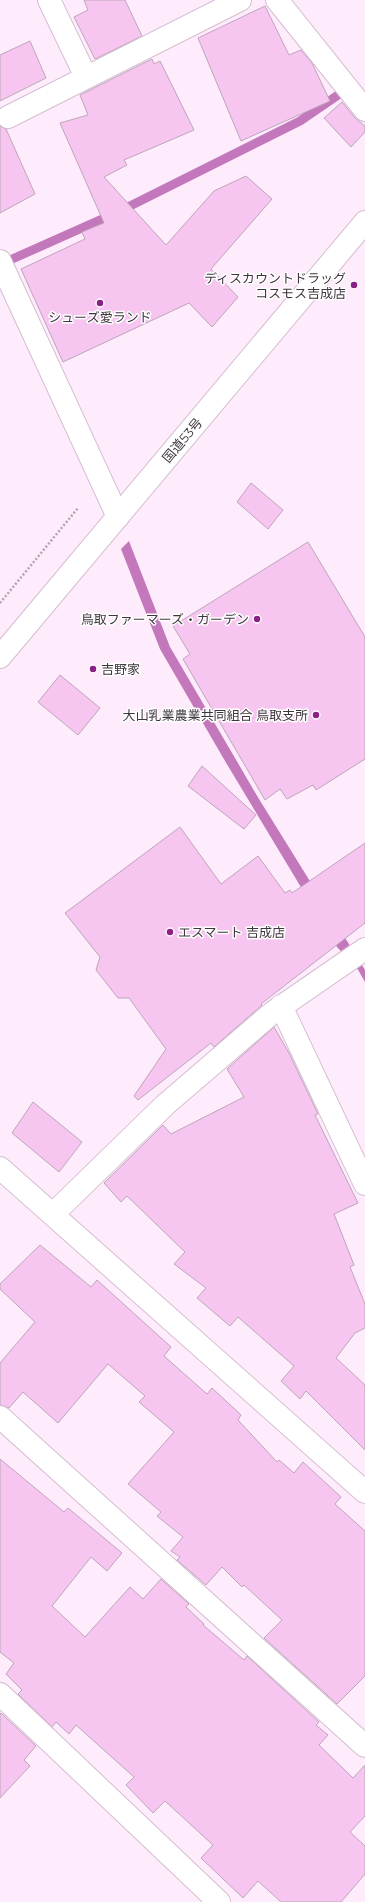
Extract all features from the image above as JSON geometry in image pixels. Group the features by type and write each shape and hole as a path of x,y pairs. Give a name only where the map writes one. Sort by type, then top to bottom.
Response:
{"main road":[{"path":"49,0 86,77"},
{"path":"8,117 240,0"},
{"path":"278,0 365,110"},
{"name":"国道53号","path":"0,657 365,222"},
{"path":"0,261 118,517"},
{"path":"53,1214 165,1105 282,1006 365,949"},
{"path":"282,1006 365,1184"},
{"path":"0,1168 365,1492"},
{"path":"0,1417 365,1746"},
{"path":"0,1694 219,1902"}],"path":[{"path":"0,603 78,508"}],"shaded area":[{"path":"129,541 170,647 259,799 365,970 365,982 357,968 337,947 225,761 160,649 121,549"}],"building":[{"path":"84,0 125,0 142,36 95,59 74,17 88,10"},
{"path":"265,6 289,55 301,50 312,63 330,101 241,141 198,38"},
{"path":"30,41 46,78 0,101 0,55"},
{"path":"152,59 154,64 160,61 194,130 124,160 127,165 104,177 166,245 214,191 246,176 272,199 211,269 238,297 212,327 189,303 63,362 21,269 85,239 82,232 104,223 60,123 88,115 80,95"},
{"path":"342,102 355,118 365,126 365,132 351,147 324,118"},
{"path":"0,126 6,129 35,194 0,213"},
{"path":"251,483 283,510 268,529 237,502"},
{"path":"308,542 365,637 365,759 316,790 313,785 287,799 280,789 265,800 183,659 190,654 173,626"},
{"path":"60,675 100,708 78,735 38,702"},
{"path":"202,766 256,815 244,829 188,786"},
{"path":"180,827 221,884 258,856 285,893 290,890 292,893 365,843 365,923 261,1004 262,1005 214,1047 211,1043 138,1100 134,1096 166,1049 129,998 118,998 96,970 100,957 65,913"},
{"path":"274,1027 289,1053 318,1114 315,1115 358,1203 334,1214 354,1265 350,1267 365,1304 365,1328 355,1333 336,1358 365,1385 365,1450 306,1391 300,1399 281,1381 294,1366 238,1317 230,1326 197,1298 206,1288 174,1264 185,1252 127,1196 121,1202 104,1183 163,1125 171,1134 244,1097 227,1069"},
{"path":"33,1102 82,1142 59,1172 12,1133"},
{"path":"40,1245 91,1287 97,1280 171,1347 164,1356 207,1394 212,1388 241,1415 238,1420 277,1462 279,1460 294,1473 303,1462 341,1497 335,1504 365,1531 365,1676 337,1704 264,1638 282,1620 244,1585 242,1587 222,1567 206,1585 177,1560 180,1557 171,1551 183,1537 157,1516 161,1512 128,1484 174,1432 139,1402 145,1396 108,1364 58,1423 23,1392 9,1408 0,1405 0,1363 35,1322 0,1289 0,1284"},
{"path":"0,1459 64,1512 68,1508 122,1553 107,1571 91,1557 52,1606 85,1637 130,1587 143,1599 161,1579 189,1604 186,1607 204,1624 203,1625 244,1660 247,1656 319,1722 316,1725 328,1735 319,1745 353,1778 365,1765 365,1816 350,1832 365,1846 365,1874 341,1902 281,1902 258,1881 243,1898 201,1858 213,1845 165,1801 153,1813 126,1785 134,1777 76,1725 69,1734 56,1722 52,1727 18,1694 22,1690 6,1674 14,1663 0,1652"},
{"path":"1,1713 36,1746 24,1760 30,1766 0,1798 0,1714"}],"waterway":[{"path":"10,260 120,211 300,121 341,93"}],"place":[{"name":"ディスカウントドラッグ コスモス吉成店","path":"354,285"},
{"name":"シューズ愛ランド","path":"100,303"},
{"name":"鳥取ファーマーズ・ガーデン","path":"257,619"},
{"name":"吉野家","path":"93,669"},
{"name":"大山乳業農業共同組合 鳥取支所","path":"316,715"},
{"name":"エスマート 吉成店","path":"170,932"}]}
